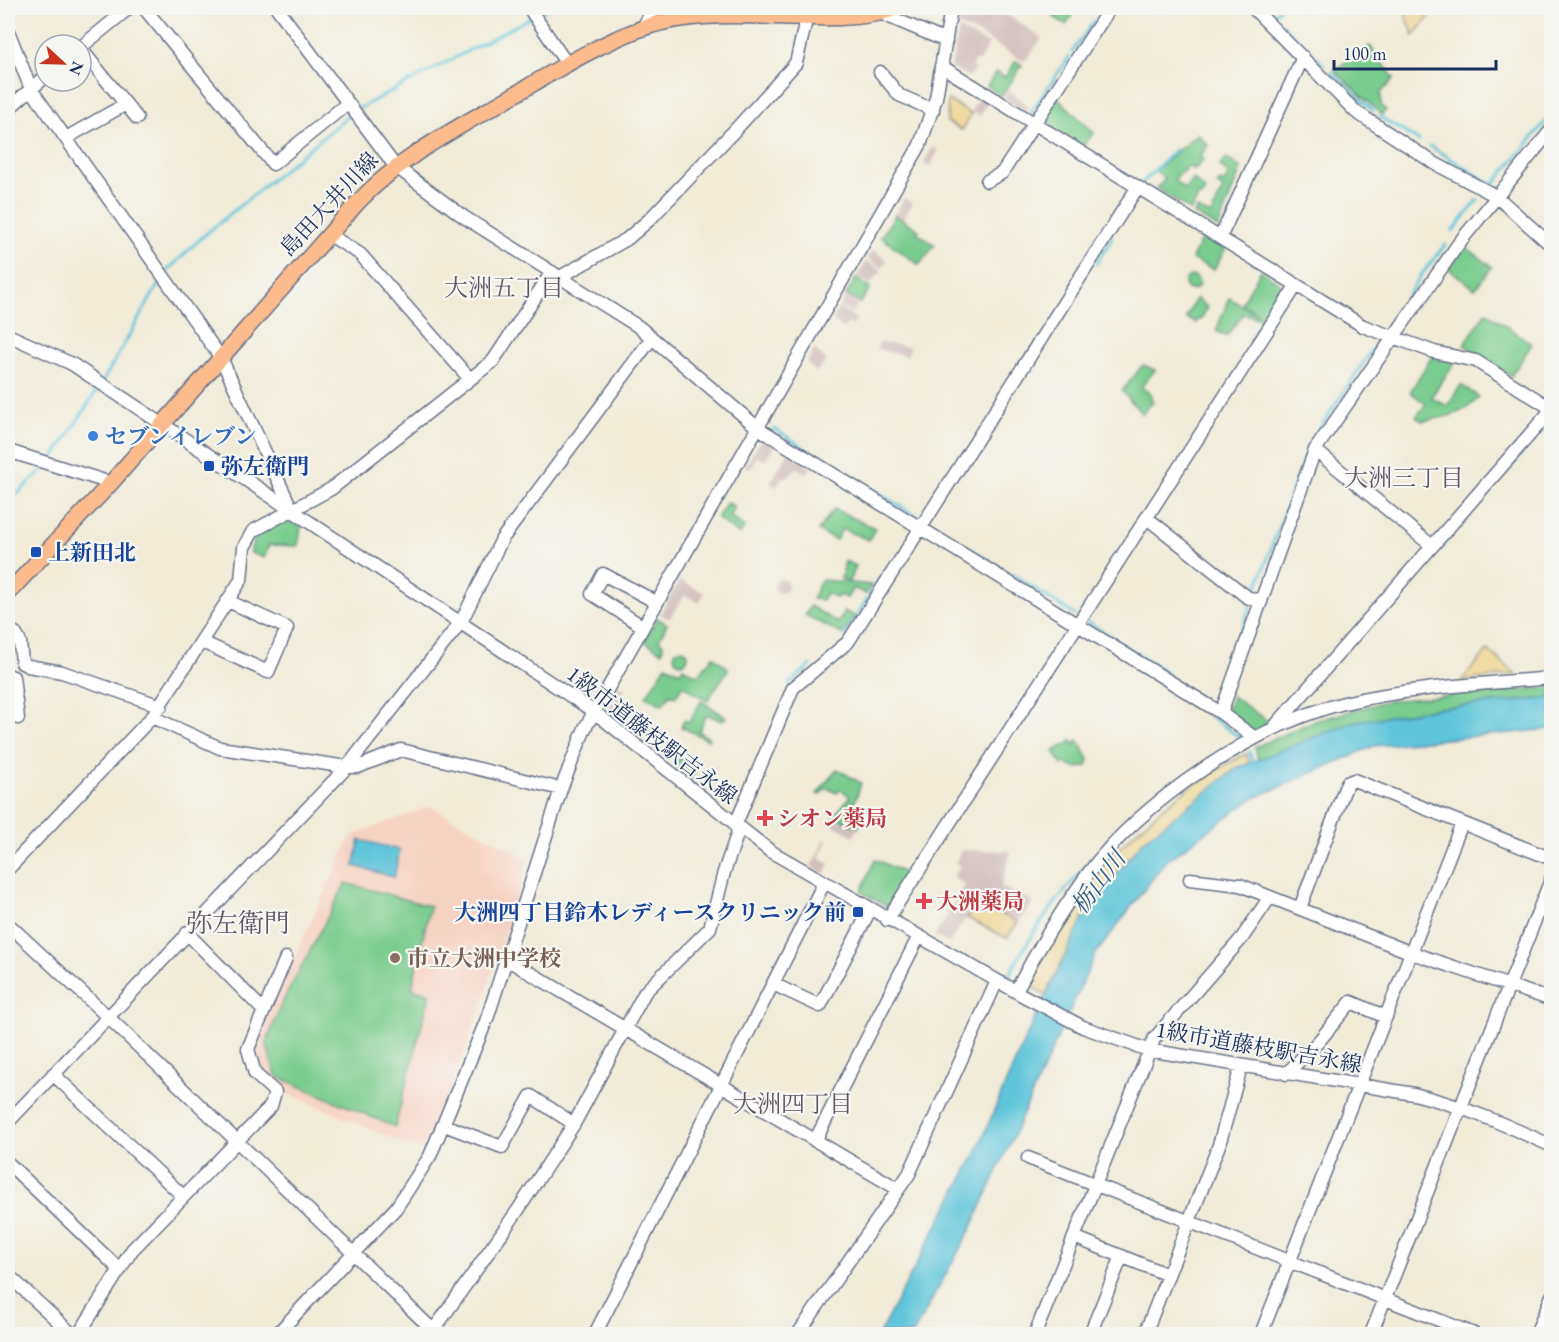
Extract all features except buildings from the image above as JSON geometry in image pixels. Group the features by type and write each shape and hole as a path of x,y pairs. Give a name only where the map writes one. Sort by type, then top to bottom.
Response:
{"main road":[{"name":"島田大井川線","path":"8,593 111,483 328,234 394,166 567,64 642,29 673,20 715,16 810,13 857,16 896,8"}],"street":[{"path":"93,38 129,8"},
{"path":"144,8 273,164 353,109"},
{"path":"277,8 394,166 465,216 652,338 758,428 1221,712 1255,738"},
{"path":"530,8 567,64"},
{"path":"642,29 654,8"},
{"path":"277,1335 396,1208 430,1156 471,1062 508,960 561,789 593,711 910,164 933,110 951,8"},
{"path":"987,181 1002,173 1032,123 1110,8"},
{"path":"1253,8 1371,123 1434,163 1496,196 1551,246"},
{"path":"878,12 946,41"},
{"path":"8,869 161,706 241,580 244,547 253,531 331,489 501,352 556,275 627,239 642,226 796,63 810,13"},
{"path":"8,31 31,89 221,358 292,510"},
{"path":"1220,238 1304,57"},
{"path":"93,63 137,118"},
{"path":"941,66 1363,326 1434,352 1476,360 1551,409 1272,729"},
{"path":"880,72 899,95 933,110"},
{"path":"8,109 31,89"},
{"path":"66,138 126,104"},
{"path":"1221,712 1255,600 1315,450 1459,243 1551,129"},
{"path":"8,924 355,1254 434,1334 574,1124 645,992 710,928 737,828 793,688 848,642 1137,188"},
{"path":"328,234 360,254 470,379"},
{"path":"887,920 1296,286"},
{"name":"1級市道藤枝駅吉永線","path":"8,335 72,364 593,711 737,828 770,851 887,920 1083,1027 1148,1050 1414,1094 1462,1107 1551,1146"},
{"path":"8,1122 347,766 461,622 502,539 652,338"},
{"path":"1315,450 1432,546"},
{"path":"8,451 111,483"},
{"path":"1147,518 1255,600"},
{"path":"642,626 592,594 603,574 656,602"},
{"path":"202,642 268,672 287,628 228,601"},
{"path":"8,630 15,633 20,642 22,663 28,666 62,672 161,706"},
{"path":"8,675 13,677 18,718"},
{"path":"1019,993 1037,949 1088,873 1136,823 1163,801 1189,780 1255,738 1272,729 1343,704 1394,693 1551,678"},
{"path":"152,717 220,748 358,767 401,750 561,789"},
{"path":"1300,908 1347,783 1354,780 1551,859"},
{"path":"1262,1335 1462,823"},
{"path":"1371,1335 1551,877"},
{"path":"1190,879 1240,885 1412,952 1551,1000"},
{"path":"595,1335 824,883"},
{"path":"1035,1335 1148,1050 1154,1039 1242,938 1270,897"},
{"path":"773,984 820,1006 870,910"},
{"path":"187,933 263,1010"},
{"path":"815,1141 919,936"},
{"path":"79,1335 132,1250 271,1106 275,1092 255,1074 248,1049 286,958"},
{"path":"508,960 623,1030 898,1190"},
{"path":"798,1335 909,1174 997,981"},
{"path":"1286,1074 1319,1041 1351,1002 1386,1017"},
{"path":"1145,1335 1220,1145 1241,1067"},
{"path":"53,1074 183,1196"},
{"path":"444,1125 502,1147 531,1096 574,1124"},
{"path":"1028,1158 1474,1335"},
{"path":"8,1163 120,1270"},
{"path":"1074,1237 1168,1275"},
{"path":"1090,1335 1122,1256"},
{"path":"8,1275 72,1335"},
{"path":"1536,1335 1551,1296"}],"shaded area":[{"path":"963,8 997,8 1042,38 1027,59 1023,61 979,34 957,25"},
{"path":"959,29 989,44 979,62 976,60 972,66 975,69 969,77 951,68"},
{"path":"1009,90 1029,106 1025,112 1004,98"},
{"path":"979,96 988,101 980,116 971,112"},
{"path":"933,147 938,151 930,168 923,163"},
{"path":"904,198 913,203 903,219 895,214"},
{"path":"873,250 887,260 882,268 867,258"},
{"path":"867,261 882,271 869,285 857,276"},
{"path":"846,296 858,304 852,313 840,306"},
{"path":"839,308 857,319 852,326 848,323 843,329 832,320"},
{"path":"879,342 910,347 907,356 877,349"},
{"path":"815,349 827,361 816,372 807,363"},
{"path":"762,439 774,446 765,461 757,456 749,469 745,466"},
{"path":"788,453 811,467 807,474 797,468 786,478 783,476 776,487 770,483"},
{"path":"778,579 784,579 788,586 784,593 778,593 774,589 774,583"},
{"path":"680,580 704,593 699,603 685,595 669,619 660,614"},
{"path":"618,686 625,689 614,712 609,709 608,705"},
{"name":"市立大洲中学校","path":"430,806 528,859 487,990 450,1090 422,1151 284,1092 262,1070 254,1043 351,836"},
{"path":"834,818 857,829 854,836 829,823"},
{"path":"825,839 827,840 819,858 830,864 825,874 811,867"},
{"path":"961,850 1011,851 1001,887 1034,902 1018,922 976,903 949,943 935,936 965,885 953,877 960,866 955,863"}],"green space":[{"path":"1060,8 1077,8 1066,25 1054,17"},
{"path":"1370,46 1394,78 1381,93 1381,105 1386,110 1382,115 1334,70"},
{"path":"1016,61 1022,65 1002,96 987,86 996,72 1005,77"},
{"path":"1057,97 1094,133 1082,147 1039,121"},
{"path":"1197,134 1208,145 1200,157 1203,160 1194,170 1188,166 1174,180 1184,189 1193,179 1205,190 1202,196 1199,195 1191,211 1157,188 1165,179 1155,171"},
{"path":"1226,158 1241,168 1218,228 1194,214 1197,209 1211,215 1223,189 1217,185 1220,181 1223,184 1229,175 1220,166"},
{"path":"895,215 919,230 917,233 935,245 919,265 881,237"},
{"path":"1203,236 1226,248 1214,270 1192,259"},
{"path":"1465,246 1492,267 1475,289 1448,268"},
{"path":"1261,270 1285,287 1252,344 1249,342 1261,320 1244,313 1227,336 1216,331 1229,298 1265,319 1242,303"},
{"path":"1189,276 1195,276 1199,283 1195,290 1189,290 1185,286 1185,280"},
{"path":"856,278 870,289 860,303 846,295"},
{"path":"1196,298 1207,307 1201,320 1198,319 1196,323 1186,318"},
{"path":"1486,312 1532,344 1511,376 1464,345"},
{"path":"1432,356 1456,361 1431,397 1447,406 1461,385 1479,397 1460,412 1422,421 1416,417 1426,404 1410,392"},
{"path":"1143,365 1155,370 1141,387 1151,394 1153,401 1142,414 1122,391"},
{"path":"727,502 735,507 730,516 744,527 740,535 717,518"},
{"path":"834,509 875,528 869,540 842,529 836,540 818,531"},
{"path":"289,519 301,527 298,546 269,545 264,558 251,553 251,547 258,536"},
{"path":"845,561 856,566 849,581 841,579"},
{"path":"821,580 871,585 866,594 853,588 847,598 839,595 837,598 826,593 822,600 812,599"},
{"path":"810,606 838,623 845,611 854,616 842,634 805,615"},
{"path":"657,618 667,624 659,640 663,644 662,652 644,641"},
{"path":"678,649 684,649 688,656 684,663 678,663 674,659 674,653"},
{"path":"713,656 729,669 707,701 683,685 675,697 670,694 662,705 646,696 666,665 680,672 683,667 698,676"},
{"path":"1551,687 1551,698 1440,708 1353,722 1258,760 1255,747 1314,721 1387,701"},
{"path":"1232,696 1269,722 1260,730 1253,731 1227,710"},
{"path":"701,701 726,717 722,721 708,715 704,719 699,732 709,738 708,740 681,727 684,720 689,722"},
{"path":"1078,740 1089,759 1087,766 1075,768 1065,763 1062,765 1054,751 1072,741 1075,745"},
{"path":"679,757 698,766 691,779 676,766"},
{"path":"837,769 861,783 851,813 862,820 858,828 834,816 850,797 841,789 837,793 827,788 819,795 817,794"},
{"path":"875,859 909,875 888,907 861,892"},
{"path":"346,883 430,906 412,988 430,994 395,1127 276,1076 266,1043 281,1005"}],"sand":[{"path":"1403,8 1436,8 1414,36"},
{"path":"948,100 971,114 962,130 947,122"},
{"path":"1488,650 1516,674 1461,681"},
{"path":"1246,754 1250,763 1237,768 1143,841 1087,910 1046,994 1028,986 1045,950 1066,915 1116,851 1177,797"},
{"path":"976,903 1018,922 1007,938 967,918"}],"water":[{"path":"1551,698 1551,729 1374,746 1252,799 1165,862 1095,955 973,1225 913,1334 879,1334 975,1155 1025,1039 1087,910 1143,841 1237,768 1353,722 1440,708"},
{"path":"360,840 400,850 394,877 354,866"}],"waterway":[{"path":"538,14 550,8"},
{"path":"1266,8 1273,15 1280,8"},
{"path":"358,109 532,17"},
{"path":"1072,52 1094,21"},
{"path":"1282,24 1324,65"},
{"path":"1030,114 1069,57"},
{"path":"1331,72 1373,111"},
{"path":"166,272 201,238 352,113"},
{"path":"1430,146 1493,185 1552,114"},
{"path":"1380,117 1419,141"},
{"path":"1143,182 1176,149"},
{"path":"1453,231 1478,200"},
{"path":"1096,264 1112,238"},
{"path":"1386,330 1421,275 1445,245"},
{"path":"103,381 161,280"},
{"path":"1254,596 1309,444 1380,338"},
{"path":"51,462 99,387"},
{"path":"1540,433 1552,420"},
{"path":"773,428 836,468"},
{"path":"1489,490 1534,440"},
{"path":"8,503 46,466"},
{"path":"842,471 918,517"},
{"path":"1441,546 1486,496"},
{"path":"929,523 1001,568"},
{"path":"845,635 887,567"},
{"path":"1012,574 1075,615"},
{"path":"1213,702 1215,703 1252,602"},
{"path":"1088,622 1166,672"},
{"path":"789,684 811,665"},
{"path":"1211,713 1210,716 1241,738"},
{"path":"1249,752 1254,764"},
{"name":"栃山川","path":"1008,978 1048,912 1098,853"}],"place":[{"name":"セブンイレブン","path":"93,436"},
{"name":"弥左衛門","path":"209,466"},
{"name":"上新田北","path":"36,552"},
{"name":"シオン薬局","path":"765,818"},
{"name":"大洲薬局","path":"924,901"},
{"name":"大洲四丁目鈴木レディースクリニック前","path":"858,912"},
{"name":"市立大洲中学校","path":"395,958"}],"district":[{"name":"大洲五丁目","path":"504,287"},
{"name":"大洲三丁目","path":"1404,477"},
{"name":"弥左衛門","path":"238,923"},
{"name":"大洲四丁目","path":"793,1103"}]}
